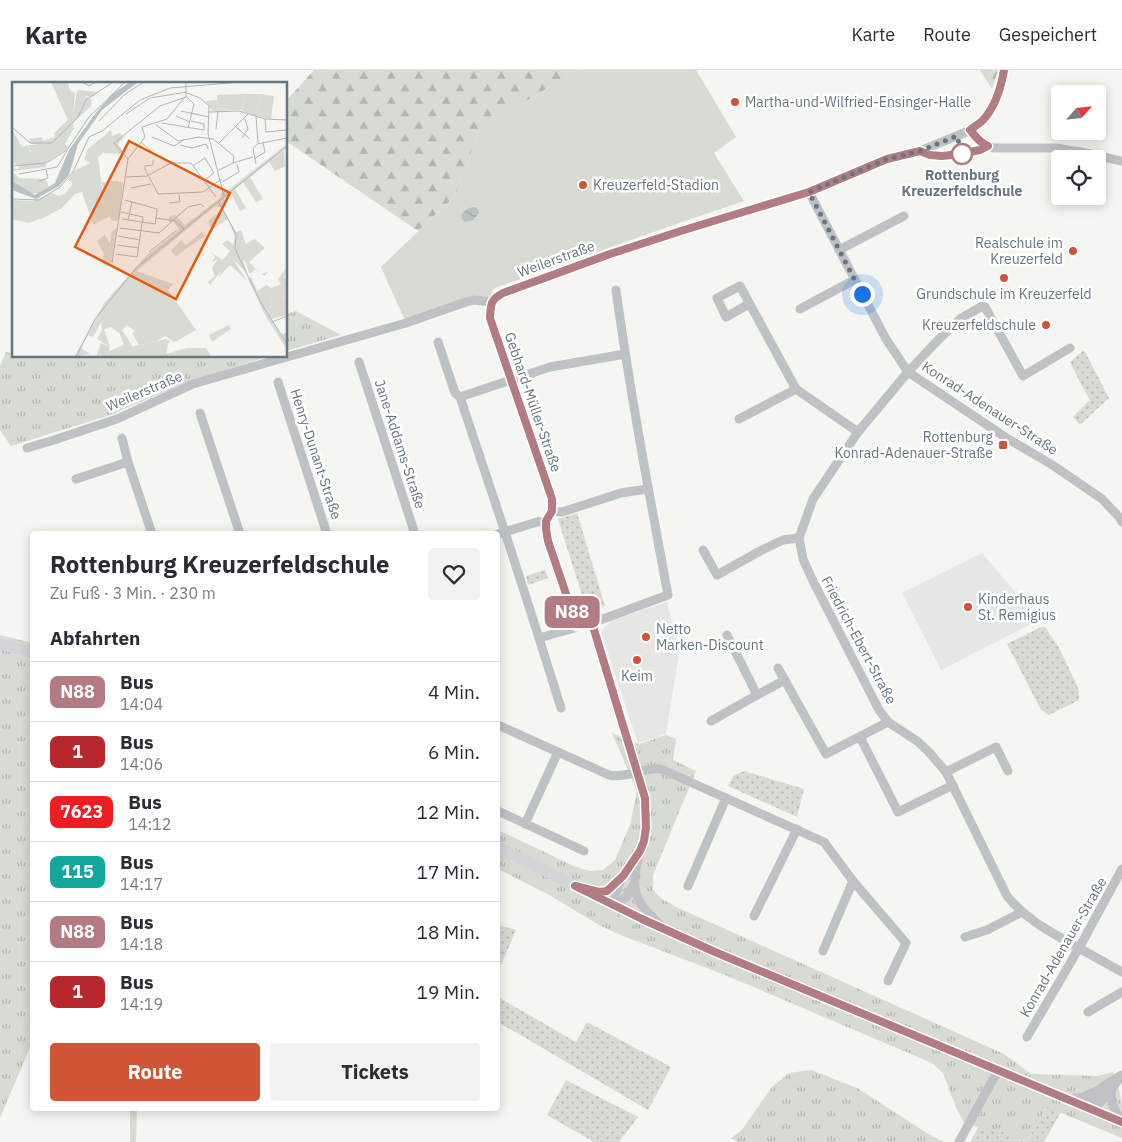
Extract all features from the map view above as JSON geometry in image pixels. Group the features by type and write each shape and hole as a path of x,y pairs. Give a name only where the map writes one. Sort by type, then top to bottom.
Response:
{"main road":[{"path":"0,644 30,652"},
{"path":"500,849 668,931 724,956 1122,1121"}],"street":[{"name":"Weilerstraße","path":"288,357 406,323 466,302 474,300 491,302 495,297 503,293 610,254 809,192 887,159 920,151 970,130 983,120 992,108 1001,87 1004,70"},
{"path":"970,130 983,144 994,148 1056,148 1122,161"},
{"name":"Konrad-Adenauer-Straße","path":"809,192 886,339 908,372 1102,499 1121,519"},
{"path":"839,250 904,216"},
{"path":"800,309 854,280"},
{"path":"539,638 592,623 668,595 624,354 616,290"},
{"name":"Gebhard-Müller-Straße","path":"491,302 490,318 552,499 552,511"},
{"path":"749,304 796,388 858,432"},
{"path":"704,550 717,575 783,540 799,538 813,499 858,432 908,372 938,340 960,320 982,306 985,307 990,315 1023,376 1070,348"},
{"path":"438,342 455,392 460,397 501,533 539,638 561,708"},
{"path":"460,397 550,367 624,354"},
{"name":"Weilerstraße","path":"27,448 117,419 194,384 284,358"},
{"name":"Jane-Addams-Straße","path":"359,362 414,531"},
{"name":"Henry-Dunant-Straße","path":"278,382 326,531"},
{"path":"739,419 796,388"},
{"path":"200,413 239,531"},
{"path":"122,438 151,531"},
{"path":"76,479 128,462"},
{"path":"577,626 548,541 546,521 552,511 562,512 622,493 648,489"},
{"path":"501,533 546,521"},
{"name":"Friedrich-Ebert-Straße","path":"799,538 803,560 879,710 888,722 917,741 929,752 946,772 1008,896 1022,912 1044,929 1122,972"},
{"path":"592,623 645,798 645,835 634,884 627,896 616,906"},
{"path":"727,634 757,695"},
{"path":"778,668 826,754 888,722"},
{"path":"711,722 785,680"},
{"path":"500,726 611,776 654,768 661,769 824,842 853,881 906,943 888,982"},
{"path":"860,737 898,812 953,785"},
{"path":"946,772 996,747 1008,771"},
{"path":"525,824 558,752"},
{"path":"688,886 726,798"},
{"path":"500,812 584,852"},
{"path":"754,916 796,829"},
{"path":"616,906 615,895 617,888 640,851"},
{"name":"Konrad-Adenauer-Straße","path":"1027,1037 1122,870"},
{"path":"575,886 599,892 607,891 623,876"},
{"path":"823,951 853,881"},
{"path":"634,884 641,906 668,931"},
{"path":"965,938 987,930 1022,912"},
{"path":"1088,1012 1122,992"},
{"path":"959,1142 998,1070"},
{"path":"1068,1099 1093,1093 1122,1075"},
{"path":"1092,1109 1122,1075"},
{"path":"1092,1109 1093,1096 1102,1088"},
{"path":"1112,1088 1112,1103 1122,1121"}],"shaded area":[{"name":"Kinderhaus St. Remigius","path":"982,553 1039,620 941,670 902,593"},
{"path":"667,602 679,654 666,734 638,743 601,632 611,621"}],"green space":[{"path":"314,70 578,70 480,129 455,196 418,231 288,142 288,99"},
{"path":"578,70 696,70 736,137 714,153 744,201 495,288 491,292 491,302 474,300 406,323 381,267 455,196 480,129"},
{"path":"980,70 998,70 992,89 981,72"},
{"path":"296,311 341,335 288,350 288,313"},
{"path":"1084,350 1109,398 1080,425 1073,417 1090,400 1070,362"},
{"path":"6,352 12,354 12,358 264,358 187,382 113,414 11,446 0,430 0,366"},
{"path":"577,513 605,606 587,611 558,519"},
{"path":"545,570 548,578 528,585 526,576"},
{"path":"1041,627 1045,627 1058,646 1079,693 1079,700 1049,715 1041,710 1007,644"},
{"path":"0,635 30,642 30,1048 0,1118"},
{"path":"612,733 639,744 666,735 676,739 673,760 696,771 653,875 653,890 662,899 676,907 1004,1054 1031,1074 1098,1076 1113,1072 1122,1105 1122,1138 1047,1107 1027,1142 964,1123 943,1073 932,1063 725,975 618,934 500,870 500,831 576,867 590,871 603,870 615,860 630,825 637,791"},
{"path":"744,771 804,789 797,817 728,786 734,775"},
{"path":"500,926 516,930 500,967"},
{"path":"500,998 576,1042 587,1022 671,1067 648,1110 500,1023"},
{"path":"811,1070 857,1088 944,1142 737,1142 731,1138 741,1131 772,1087 789,1073"},
{"path":"566,1080 638,1117 619,1142 594,1142 547,1115"},
{"path":"1047,1107 1061,1112 1044,1142 1027,1142"},
{"path":"130,1111 137,1111 136,1142 130,1142"},
{"path":"979,1127 1000,1131 1025,1142 970,1142"}],"water":[{"path":"473,207 478,209 479,213 473,220 465,222 461,215 467,209"}],"bus line":[{"name":"N88","path":"1004,70 1001,87 992,108 983,120 970,130 977,139 988,146 980,150 942,156 930,155 920,151 887,159 809,192 610,254 503,293 495,297 491,302 490,318 552,499 552,511 546,521 548,541 577,626 592,623 645,798 646,828 644,841 640,851 623,876 607,891 599,892 575,886 715,952 1122,1122"}],"place":[{"name":"Martha-und-Wilfried-Ensinger-Halle","path":"735,102"},
{"name":"Rottenburg Kreuzerfeldschule","path":"962,154"},
{"name":"Kreuzerfeld-Stadion","path":"583,185"},
{"name":"Realschule im Kreuzerfeld","path":"1073,251"},
{"name":"Grundschule im Kreuzerfeld","path":"1004,278"},
{"name":"Kreuzerfeldschule","path":"1046,325"},
{"name":"Rottenburg Konrad-Adenauer-Straße","path":"1003,445"},
{"name":"Kinderhaus St. Remigius","path":"968,607"},
{"name":"Netto Marken-Discount","path":"646,637"},
{"name":"Keim","path":"637,660"}],"route":[{"path":"862,294 809,192 887,159 920,151 957,136 962,154"}]}
